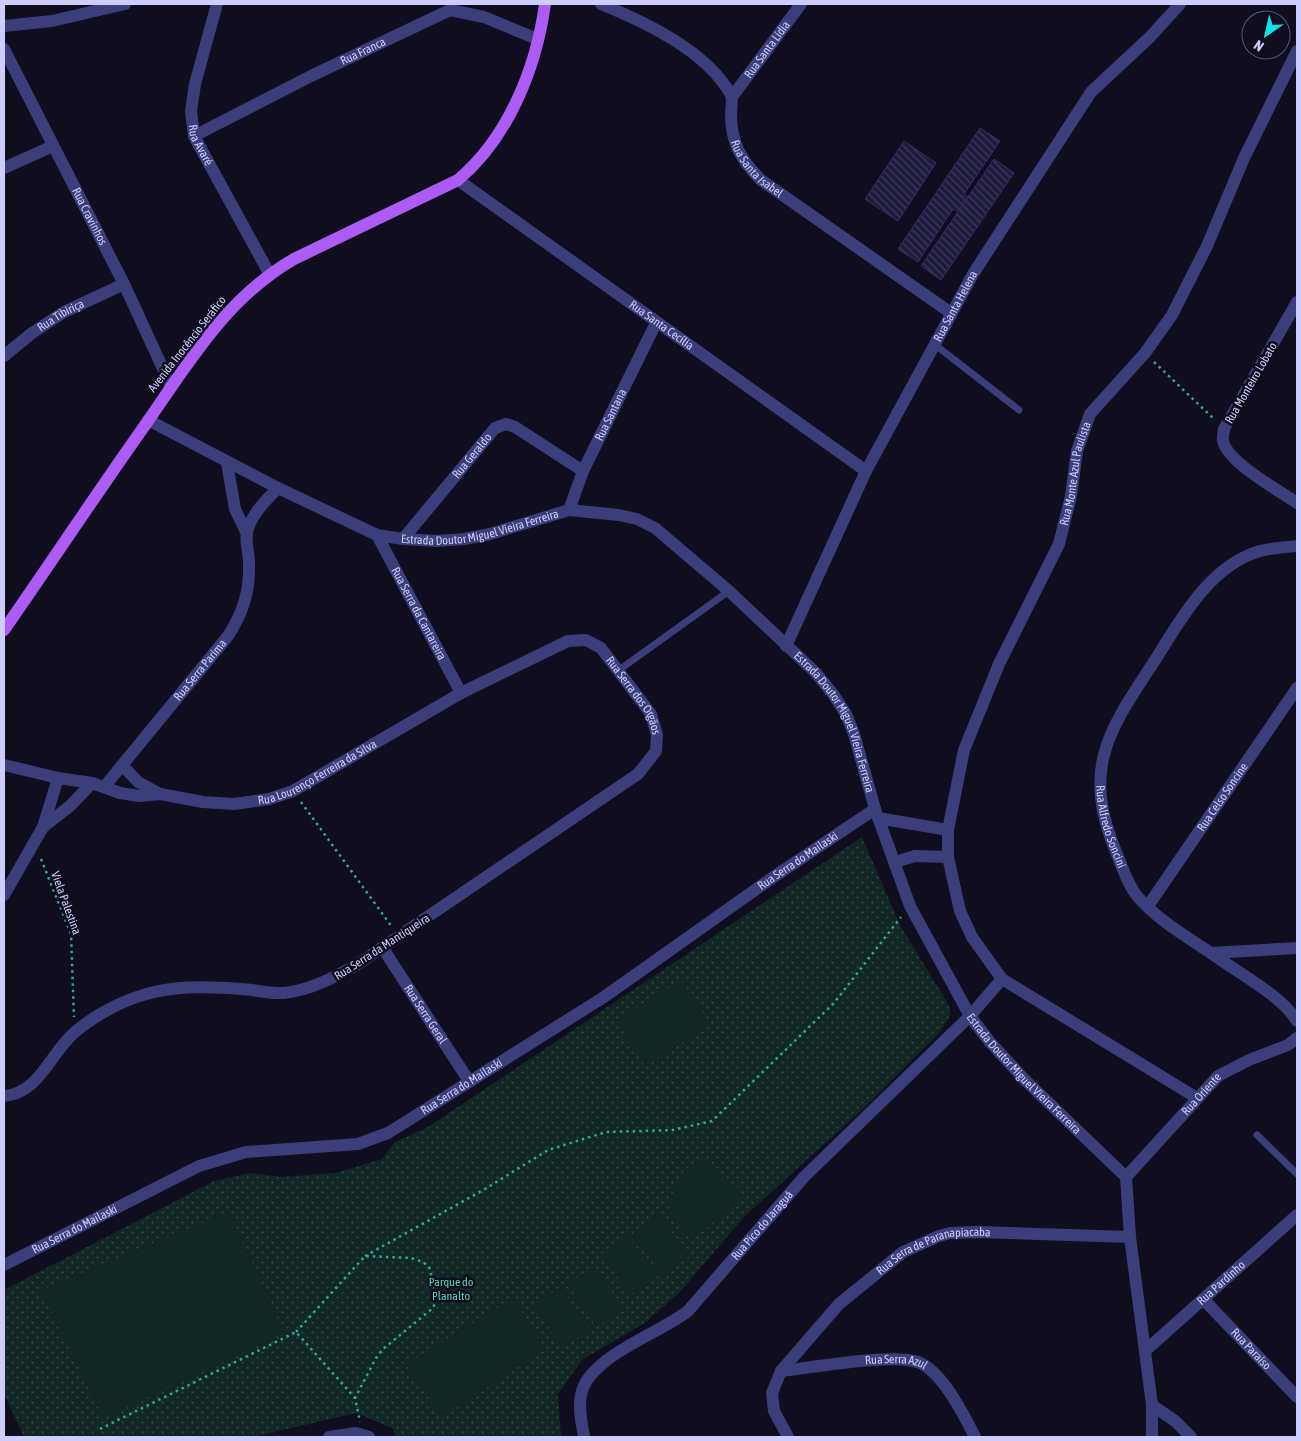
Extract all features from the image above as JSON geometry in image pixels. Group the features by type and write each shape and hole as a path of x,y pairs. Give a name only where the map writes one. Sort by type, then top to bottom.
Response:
{"main road":[{"name":"Avenida Inocêncio Seráfico","path":"4,630 170,386 224,315 269,273 294,259 458,180 490,149 510,114 537,40 545,4"}],"street":[{"path":"4,26 52,21 125,4"},
{"name":"Rua Avaré","path":"217,4 195,84 191,111 194,136 269,273"},
{"path":"601,4 635,18 690,52 713,72 732,96"},
{"name":"Rua Santa Lídia","path":"732,96 801,4"},
{"name":"Rua Santa Helena","path":"786,646 866,471 950,313 1000,230 1091,92 1150,37 1180,4"},
{"name":"Rua Franca","path":"194,136 448,7 484,17 537,40"},
{"name":"Rua Cravinhos","path":"4,50 124,284 170,386"},
{"name":"Rua Monte Azul Paulista","path":"1002,978 972,937 960,911 948,857 948,830 964,750 999,664 1059,544 1071,496 1082,430 1090,414 1105,395 1145,353 1188,287 1244,158 1297,51"},
{"name":"Rua Santa Isabel","path":"732,96 731,132 735,148 745,165 781,194 950,313"},
{"path":"4,168 53,146"},
{"name":"Rua Santa Cecília","path":"458,180 866,471"},
{"name":"Rua Tibiriça","path":"4,356 32,333 64,312 124,284"},
{"name":"Rua Monteiro Lobato","path":"1297,302 1224,428 1222,441 1228,452 1239,463 1297,502"},
{"name":"Rua Santana","path":"568,510 583,471 656,323"},
{"name":"Estrada Doutor Miguel Vieira Ferreira","path":"148,420 278,488 377,535 436,541 464,539 490,534 568,510 603,512 637,519 654,528 678,547 816,673 846,714 856,741 876,814 910,906 970,1016 990,1042 1025,1080 1126,1177"},
{"name":"Rua Geraldo","path":"403,539 495,428 506,424 515,427 583,471"},
{"name":"Rua Serra Parima","path":"105,786 228,636 240,618 246,600 249,580 247,534 235,509 227,462"},
{"name":"Rua Serra Parima","path":"247,534 257,512 278,488"},
{"name":"Rua Serra da Cantareira","path":"377,535 461,693"},
{"name":"Rua Alfredo Soncini","path":"1211,953 1136,896 1129,884 1111,840 1103,806 1099,780 1103,753 1113,728 1163,648 1209,584 1224,570 1242,559 1260,552 1297,546"},
{"name":"Rua Serra dos Orgãos","path":"461,693 568,641 586,640 600,648 619,670 651,714 657,735 656,751"},
{"name":"Rua Celso Soncine","path":"1148,906 1297,688"},
{"name":"Rua Lourenço Ferreira da Silva","path":"4,765 58,778 92,782 120,793 139,796 160,794 203,802 234,804 269,799 293,790 461,693"},
{"name":"Rua Serra da Mantiqueira","path":"4,1096 15,1095 33,1084 74,1032 110,1009 133,998 167,988 193,987 283,993 330,980 399,937 638,774 656,751"},
{"name":"Rua Lourenço Ferreira da Silva","path":"122,765 138,782 160,794"},
{"path":"4,895 43,827 58,778"},
{"path":"43,827 70,806 92,782"},
{"path":"876,814 948,830"},
{"name":"Rua Serra do Mailaski","path":"4,1264 199,1166 246,1152 358,1144 388,1133 604,996 772,878 876,814"},
{"path":"894,862 915,856 948,857"},
{"name":"Rua Serra Geral","path":"382,948 469,1081"},
{"path":"1211,953 1297,948"},
{"path":"1211,953 1278,1001 1297,1020"},
{"path":"1002,978 1197,1098"},
{"name":"Rua Pico do Jaraguá","path":"584,1437 581,1393 597,1368 615,1355 674,1323 688,1311 804,1177 970,1016 1002,978"},
{"name":"Rua Oriente","path":"1126,1177 1218,1076 1249,1060 1288,1045 1297,1038"},
{"path":"1126,1177 1130,1237 1152,1404 1152,1437"},
{"name":"Rua Pardinho","path":"1145,1351 1297,1215"},
{"name":"Rua Serra de Paranapiacaba","path":"788,1437 774,1411 772,1393 781,1371 823,1321 866,1281 903,1252 939,1236 977,1232 1130,1237"},
{"name":"Rua Paraíso","path":"1204,1300 1297,1397"},
{"name":"Rua Serra Azul","path":"781,1371 892,1359 918,1362 943,1382 961,1409 975,1437"},
{"path":"1152,1404 1175,1421 1191,1437"},
{"path":"329,1437 345,1434 366,1436"}],"lane":[{"path":"934,344 1019,410"},
{"path":"619,670 728,592"},
{"path":"1257,1135 1297,1174"}],"path":[{"path":"1145,353 1224,428"},
{"path":"293,790 399,937"},
{"name":"Viela Palestina","path":"34,841 71,934 74,1032"},
{"path":"100,1430 296,1332 365,1256 485,1189 548,1150 606,1132 673,1130 712,1121 834,1003 910,906"},
{"path":"355,1398 376,1358 383,1349 433,1308 437,1298 429,1267 423,1262 411,1258 365,1256"},
{"path":"296,1332 355,1398 366,1436"}],"green space":[{"name":"Parque do Planalto","path":"862,837 900,925 950,1007 950,1017 938,1034 864,1108 744,1217 680,1292 646,1322 582,1360 558,1394 561,1437 397,1437 392,1428 356,1413 253,1437 24,1437 4,1394 4,1290 214,1181 250,1173 282,1177 335,1173 382,1159 395,1142 428,1127"},
{"path":"681,979 710,1025 645,1066 616,1021"},
{"path":"704,1161 738,1188 740,1198 722,1218 712,1222 705,1230 691,1234 681,1233 667,1201 683,1172 694,1164"},
{"path":"229,1212 284,1333 104,1418 41,1290"},
{"path":"660,1215 689,1257 661,1275 633,1232"},
{"path":"628,1235 657,1278 629,1295 602,1253"},
{"path":"594,1266 623,1309 596,1327 568,1284"},
{"path":"561,1287 590,1330 562,1347 534,1305"},
{"path":"513,1298 545,1349 442,1417 406,1365"}],"building":[{"path":"980,128 1000,141 964,194 968,197 958,212 953,209 918,262 898,249"},
{"path":"904,141 936,163 898,221 865,199"},
{"path":"994,159 1014,173 941,280 921,266"}]}
